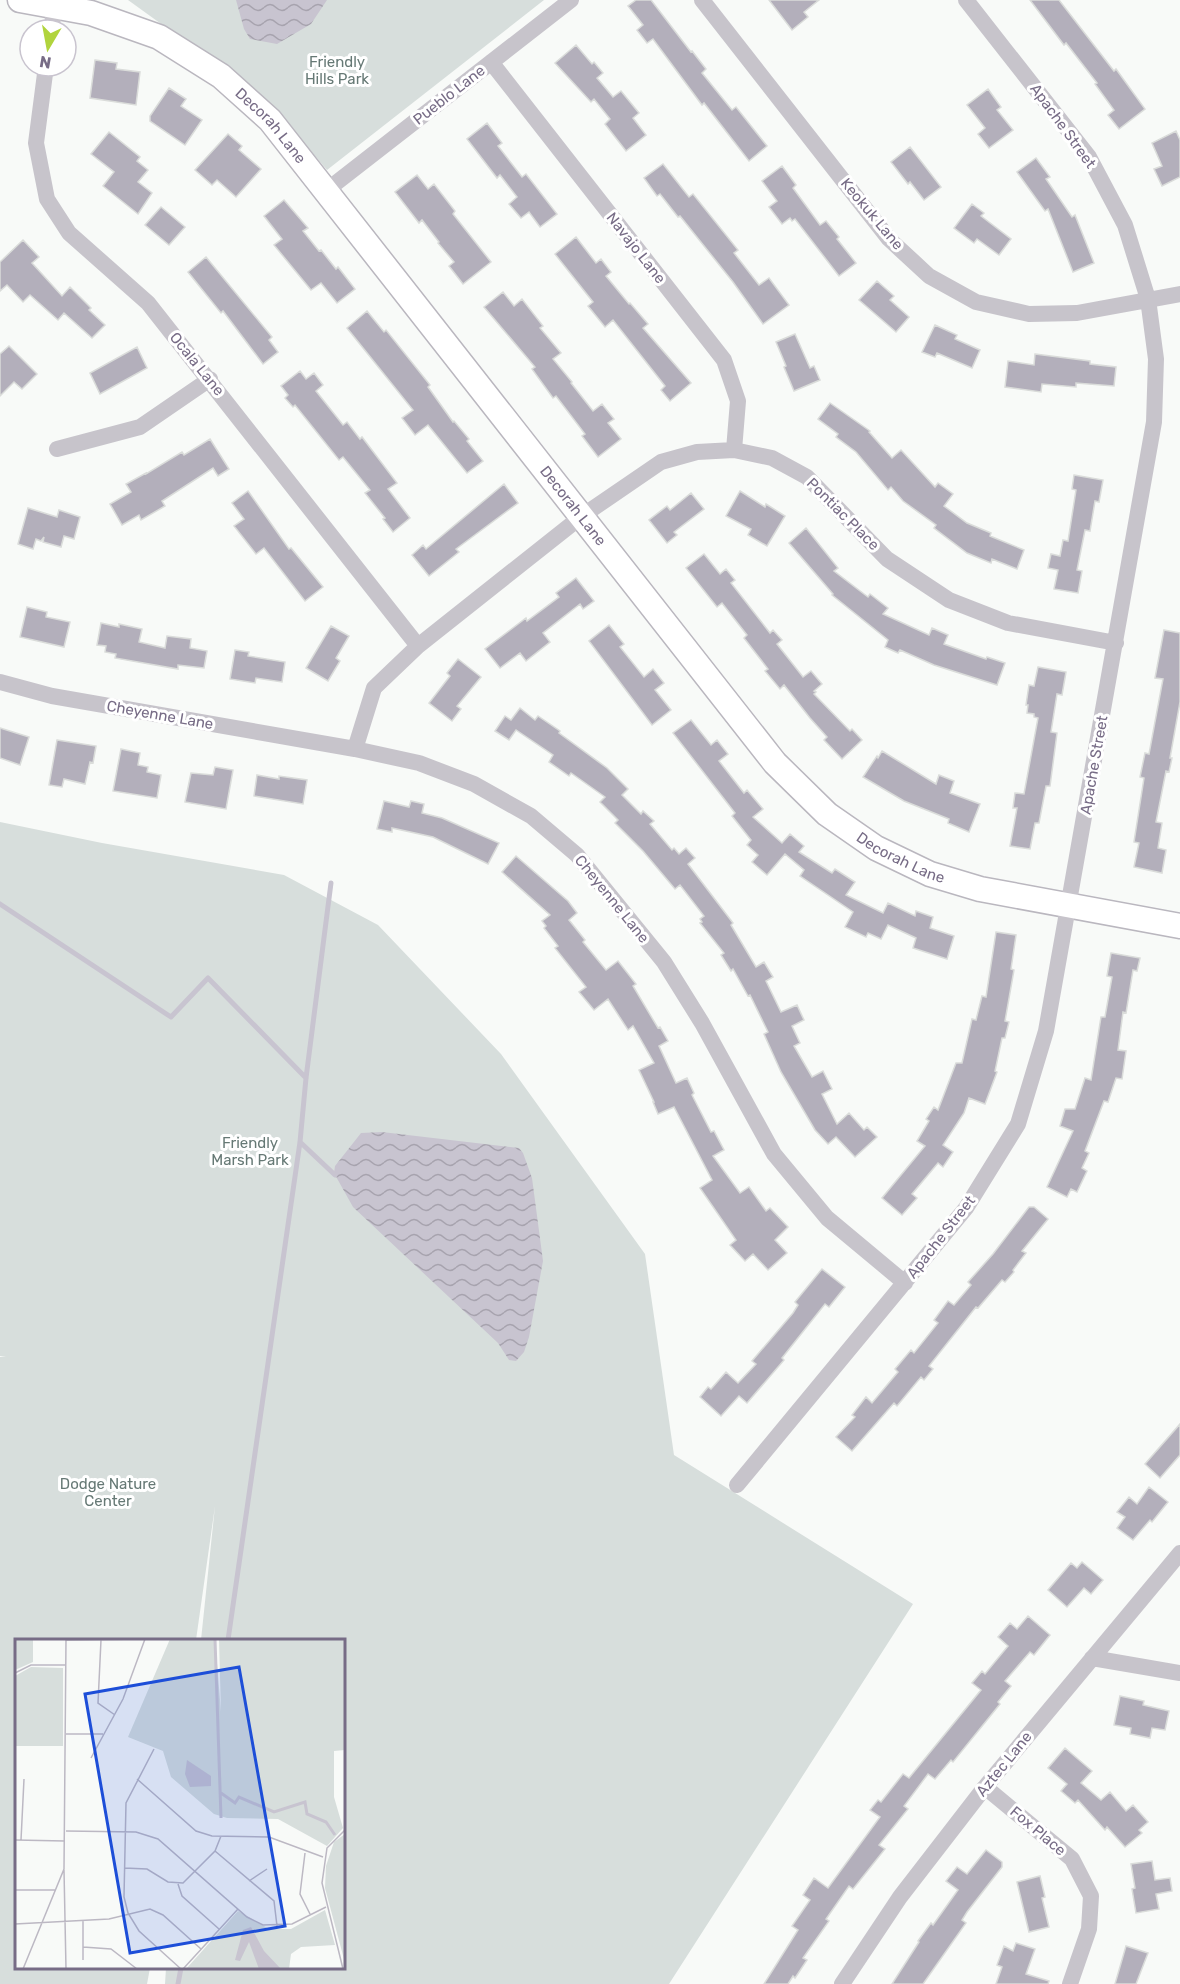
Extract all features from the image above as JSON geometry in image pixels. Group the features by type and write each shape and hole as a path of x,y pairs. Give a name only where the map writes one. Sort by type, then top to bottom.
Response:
{"street":[{"name":"Decorah Lane","path":"0,1 19,0 91,13 159,37 221,76 270,120 775,763 827,814 876,848 930,873 980,889 1180,926"},
{"name":"Pueblo Lane","path":"327,190 571,0"},
{"name":"Keokuk Lane","path":"702,0 889,239 928,276 976,302 1029,314 1077,314 1180,294"},
{"name":"Apache Street","path":"737,1485 966,1208 1018,1124 1046,1031 1154,422 1156,359 1148,299 1125,225 1089,157 966,0"},
{"path":"53,18 55,6"},
{"name":"Navajo Lane","path":"491,62 724,360 738,401 734,450"},
{"name":"Ocala Lane","path":"44,78 36,143 47,199 69,233 148,303 418,646"},
{"path":"57,449 140,427 210,379"},
{"name":"Pontiac Place","path":"356,749 374,688 418,646 582,516 661,462 697,452 734,450 772,458 807,477 887,560 949,600 1008,623 1116,644"},
{"name":"Cheyenne Lane","path":"0,682 52,696 356,749 418,763 474,784 531,816 577,855 664,962 702,1023 774,1154 827,1218 905,1283"},
{"name":"Aztec Lane","path":"842,1984 900,1897 985,1787 1180,1553"},
{"path":"1092,1658 1180,1673"},
{"name":"Fox Place","path":"985,1787 1072,1859 1091,1896 1089,1929 1070,1984"}],"green space":[{"name":"Friendly Hills Park","path":"128,0 544,0 327,170 269,102"},
{"name":"Friendly Marsh Park","path":"0,822 102,843 284,875 378,925 501,1054 645,1254 674,1455 913,1604 669,1984 165,1984 166,1969 345,1969 345,1639 201,1639 215,1506 196,1639 15,1639 15,1969 150,1969 147,1984 0,1984 0,1357 6,1357 0,1356"}],"water":[{"path":"236,0 327,0 311,24 277,44 250,39 244,29"},
{"path":"382,1132 519,1148 523,1153 532,1178 543,1261 529,1337 524,1352 516,1361 509,1360 498,1343 353,1207 334,1173 335,1166 361,1133"}],"building":[{"path":"636,0 651,0 706,69 702,73 732,110 736,107 767,146 749,161 704,103 702,105 653,39 647,43 637,30 643,25 628,6"},
{"path":"769,0 819,0 804,12 808,17 792,30"},
{"path":"1030,0 1059,0 1114,71 1116,69 1145,109 1119,129 1108,115 1114,110 1095,84 1097,83 1066,43 1064,45"},
{"path":"576,45 603,73 597,78 613,97 621,91 639,113 633,118 646,135 626,151 605,124 610,119 594,99 591,102 555,63"},
{"path":"95,60 117,63 116,69 140,72 136,105 90,98"},
{"path":"169,88 186,99 181,106 202,120 185,145 150,121 150,116"},
{"path":"988,89 1001,107 997,110 1013,130 989,148 978,134 985,128 967,105"},
{"path":"487,123 502,143 498,146 522,177 526,174 557,214 540,227 529,212 521,218 509,204 517,197 500,175 497,178 467,139"},
{"path":"1176,131 1180,140 1180,177 1162,186 1154,169 1162,166 1152,143"},
{"path":"109,132 140,157 137,161 148,170 138,182 152,193 138,214 103,186 114,172 91,154"},
{"path":"228,134 242,146 239,150 261,169 236,197 217,180 212,185 195,170"},
{"path":"910,147 941,187 924,200 891,162"},
{"path":"1036,158 1050,177 1046,179 1072,217 1075,215 1094,263 1073,272 1048,209 1045,211 1017,172"},
{"path":"663,164 689,197 693,194 738,250 734,253 759,285 769,278 789,305 763,324 733,282 680,216 678,217 660,194 657,196 644,178"},
{"path":"782,166 796,185 793,188 820,225 826,221 856,263 839,276 795,219 792,221 790,218 782,224 769,207 777,201 762,181"},
{"path":"417,175 428,189 434,184 455,211 453,214 491,262 463,284 449,266 454,262 422,220 419,223 395,192"},
{"path":"284,200 308,228 303,231 336,269 338,267 355,289 337,303 321,283 311,290 274,245 282,239 264,216"},
{"path":"972,204 984,213 981,216 1011,239 999,255 977,239 974,243 954,228"},
{"path":"161,207 185,227 169,245 145,225"},
{"path":"576,237 596,263 601,259 611,272 606,276 648,324 643,328 691,383 670,401 661,390 665,386 613,320 605,327 588,306 593,302 555,254"},
{"path":"23,240 39,257 32,263 62,296 70,287 105,325 92,338 64,313 58,320 30,295 23,302 7,285 0,291 0,262"},
{"path":"206,257 272,337 269,340 278,352 263,364 223,311 221,313 188,272"},
{"path":"877,281 894,296 890,300 909,317 896,332 859,300"},
{"path":"503,292 514,306 522,299 543,326 540,328 561,353 553,359 593,411 602,404 614,419 608,423 621,439 598,457 582,436 585,434 556,396 553,398 532,369 535,367 484,307"},
{"path":"367,311 384,332 386,330 430,385 428,387 453,422 469,439 467,441 483,461 467,473 428,425 415,435 402,418 413,410 347,328"},
{"path":"935,325 957,335 955,339 980,350 972,368 937,353 935,357 922,352"},
{"path":"795,334 810,368 814,366 820,380 794,391 776,342"},
{"path":"9,346 37,374 22,389 14,382 0,396 0,354"},
{"path":"137,347 147,368 100,394 90,373"},
{"path":"1035,354 1090,361 1090,364 1116,367 1114,386 1076,383 1076,387 1042,384 1041,392 1005,387 1008,361 1034,365"},
{"path":"300,371 306,379 314,373 323,385 316,391 343,425 347,422 360,439 362,437 397,483 388,489 410,518 393,532 365,493 370,490 343,457 339,460 295,405 293,407 285,398 288,395 281,386"},
{"path":"830,403 870,431 892,458 901,450 935,487 938,483 953,494 944,506 967,523 991,533 990,536 1024,550 1017,569 992,559 991,563 967,553 934,528 936,525 903,501 891,487 888,490 856,452 818,419"},
{"path":"210,439 229,469 218,476 213,468 162,501 165,506 141,520 139,515 122,525 110,504 131,492 126,484 182,452 184,455"},
{"path":"1074,475 1103,480 1099,502 1095,501 1090,531 1085,530 1077,570 1082,571 1078,593 1054,589 1058,570 1048,568 1051,554 1060,556 1063,540 1068,541 1076,490 1072,489"},
{"path":"504,484 518,503 456,549 459,552 429,576 412,555 423,545 426,549"},
{"path":"248,491 289,549 291,548 323,587 305,601 264,548 256,554 234,526 244,519 232,503"},
{"path":"740,491 765,507 766,504 785,516 767,546 748,535 751,529 726,516"},
{"path":"691,493 704,509 674,532 677,535 667,543 649,520 667,506 670,510"},
{"path":"28,508 57,517 59,510 80,517 74,539 64,536 61,547 43,542 44,537 41,541 36,539 33,549 18,544"},
{"path":"806,528 838,568 834,571 868,597 870,594 888,608 883,614 929,635 932,628 948,635 944,644 986,659 987,657 1005,663 997,685 934,665 900,650 898,653 885,647 888,640 832,595 789,543"},
{"path":"704,554 720,574 726,569 735,580 731,583 770,633 773,630 782,640 777,644 803,677 811,671 822,684 814,691 816,692 814,694 850,731 852,729 862,740 842,759 824,740 827,737 784,685 780,689 765,671 768,669 744,638 747,635 722,603 717,607 686,568"},
{"path":"576,578 594,601 583,609 580,604 543,633 550,642 526,661 520,653 500,668 485,649 559,597 556,593"},
{"path":"27,607 47,612 46,617 70,622 64,647 20,637"},
{"path":"101,623 142,629 139,642 165,648 167,636 191,639 190,648 207,651 204,668 178,665 178,669 115,658 116,654 105,652 106,646 97,645"},
{"path":"609,625 624,644 620,647 644,677 653,669 664,683 655,690 671,710 652,725 589,641"},
{"path":"331,626 349,636 336,658 340,661 328,681 306,668"},
{"path":"1164,630 1180,633 1180,702 1170,758 1172,758 1169,772 1166,771 1156,822 1162,823 1158,848 1166,850 1162,873 1134,867 1139,843 1134,842 1144,778 1140,777 1145,753 1149,754 1163,679 1155,678"},
{"path":"235,650 249,652 248,656 285,662 282,682 256,678 255,683 230,679"},
{"path":"458,659 481,677 457,706 461,709 452,721 429,703 450,676 447,673"},
{"path":"1038,667 1066,672 1062,695 1057,694 1051,732 1057,733 1050,786 1046,786 1039,823 1035,823 1030,849 1010,846 1017,808 1013,808 1015,793 1024,794 1038,718 1034,717 1034,714 1027,713 1028,705 1026,705 1029,685 1034,686"},
{"path":"520,708 535,720 538,716 560,731 559,733 607,768 628,789 622,795 641,814 643,811 654,821 650,824 672,850 674,848 679,854 686,848 695,858 688,864 733,923 731,925 756,967 764,962 773,977 766,981 781,1012 797,1005 804,1020 792,1026 800,1043 794,1046 812,1077 823,1071 832,1089 822,1094 837,1124 849,1113 864,1130 867,1127 877,1137 855,1157 836,1137 828,1144 815,1130 781,1072 764,1034 768,1032 750,995 748,996 733,969 731,971 721,955 724,953 700,923 702,922 700,919 704,916 680,885 675,889 643,851 615,823 618,820 600,802 605,797 571,773 569,776 549,762 553,755 516,730 509,740 495,731 505,716 511,720"},
{"path":"691,720 711,745 717,740 728,754 719,761 744,793 747,790 763,809 753,817 782,843 790,834 804,846 799,852 832,873 835,869 855,882 846,895 883,913 888,903 915,916 916,911 933,917 930,928 954,936 947,959 913,948 916,938 888,925 881,939 868,933 866,937 845,927 853,912 800,876 804,870 785,854 767,875 752,862 758,855 747,845 751,840 732,816 735,813 673,733"},
{"path":"0,728 29,737 20,765 0,758"},
{"path":"57,740 96,746 93,763 90,762 85,784 64,779 62,787 49,785"},
{"path":"121,749 140,753 138,765 148,767 147,772 161,775 157,798 113,791"},
{"path":"882,751 936,784 939,775 954,781 950,793 980,804 969,832 948,823 949,819 904,801 863,777"},
{"path":"215,767 233,770 226,809 185,802 191,773 213,775"},
{"path":"257,775 307,780 303,804 254,796"},
{"path":"384,801 409,807 411,801 424,804 422,813 442,818 499,843 488,864 433,837 392,828 392,832 377,829"},
{"path":"516,856 568,901 577,913 569,920 585,940 583,942 606,970 618,961 636,984 633,986 668,1041 659,1046 676,1083 687,1078 694,1093 692,1095 711,1132 714,1131 724,1150 713,1156 740,1193 749,1187 766,1211 770,1208 788,1227 775,1240 787,1253 768,1270 753,1254 745,1261 730,1245 736,1240 700,1188 712,1180 674,1107 658,1114 639,1070 654,1063 633,1026 628,1030 608,999 594,1010 579,992 586,987 555,948 558,946 544,928 546,926 542,921 550,915 502,872"},
{"path":"996,932 1016,935 1011,969 1014,970 1005,1021 1009,1022 1005,1038 1002,1038 995,1071 997,1072 985,1104 969,1098 964,1113 943,1145 953,1152 943,1167 938,1163 912,1194 917,1198 902,1215 882,1198 925,1146 917,1141 929,1121 926,1119 934,1107 938,1110 956,1063 962,1063 972,1019 976,1020 982,996 986,997"},
{"path":"1111,953 1140,958 1137,971 1133,970 1126,1013 1123,1012 1118,1050 1126,1051 1122,1079 1116,1078 1108,1102 1104,1101 1085,1151 1089,1153 1082,1168 1087,1171 1077,1192 1071,1189 1067,1197 1047,1187 1073,1131 1060,1126 1065,1109 1075,1109 1085,1078 1091,1080 1101,1017 1105,1017 1112,977 1107,976"},
{"path":"1029,1207 1034,1207 1048,1219 1022,1251 1026,1253 1013,1270 1014,1272 1005,1282 1002,1280 978,1308 976,1307 929,1366 933,1369 924,1380 921,1377 897,1406 894,1403 852,1451 836,1437 855,1417 852,1415 866,1397 872,1403 898,1372 895,1369 911,1350 914,1353 938,1323 934,1320 948,1301 954,1305 971,1285 968,1282"},
{"path":"822,1269 845,1287 829,1307 825,1304 782,1358 784,1360 747,1403 739,1396 721,1416 700,1397 708,1387 711,1389 726,1372 738,1383 756,1364 752,1361 793,1313 798,1305 795,1302"},
{"path":"1180,1424 1180,1455 1160,1478 1145,1464"},
{"path":"1149,1487 1168,1502 1133,1540 1117,1528 1125,1517 1117,1512 1129,1497 1137,1504"},
{"path":"1082,1562 1103,1580 1091,1594 1084,1588 1067,1607 1048,1590 1071,1563 1077,1568"},
{"path":"1028,1616 1050,1635 1034,1655 1030,1652 1005,1681 1011,1686 998,1702 1000,1704 953,1762 951,1760 935,1779 928,1774 904,1806 908,1809 879,1845 885,1849 853,1889 849,1886 826,1919 829,1921 803,1958 807,1960 795,1978 793,1976 788,1984 764,1984 798,1930 792,1926 810,1900 803,1895 814,1878 828,1888 880,1817 870,1810 878,1800 881,1802 903,1774 909,1778 981,1690 972,1683 982,1671 985,1674 1008,1646 998,1637 1010,1623 1017,1629"},
{"path":"1120,1696 1144,1701 1143,1705 1169,1711 1165,1730 1152,1728 1150,1738 1130,1734 1131,1728 1114,1725"},
{"path":"1065,1748 1092,1771 1081,1783 1101,1800 1110,1792 1126,1811 1133,1805 1148,1822 1139,1830 1142,1833 1125,1847 1107,1827 1105,1830 1078,1800 1075,1803 1061,1791 1067,1784 1048,1768"},
{"path":"986,1850 1002,1862 1002,1867 967,1912 962,1920 966,1923 923,1984 892,1984 918,1941 931,1923 933,1925 958,1890 946,1881 957,1867 967,1874"},
{"path":"1152,1861 1155,1880 1170,1878 1172,1891 1156,1894 1159,1909 1136,1913 1131,1864"},
{"path":"1040,1876 1045,1897 1042,1898 1049,1927 1029,1932 1017,1882"},
{"path":"1016,1943 1035,1949 1026,1974 1049,1981 1048,1984 996,1984 1002,1967 997,1965 1004,1946 1013,1951"},
{"path":"1126,1946 1148,1953 1136,1984 1115,1984"}],"waterway":[{"path":"228,1639 300,1142 331,883"},
{"path":"0,904 171,1017 208,978 306,1078"},
{"path":"300,1142 335,1175"},
{"path":"178,1984 181,1969"}],"park label":[{"name":"Dodge Nature Center","path":"108,1492"}]}
